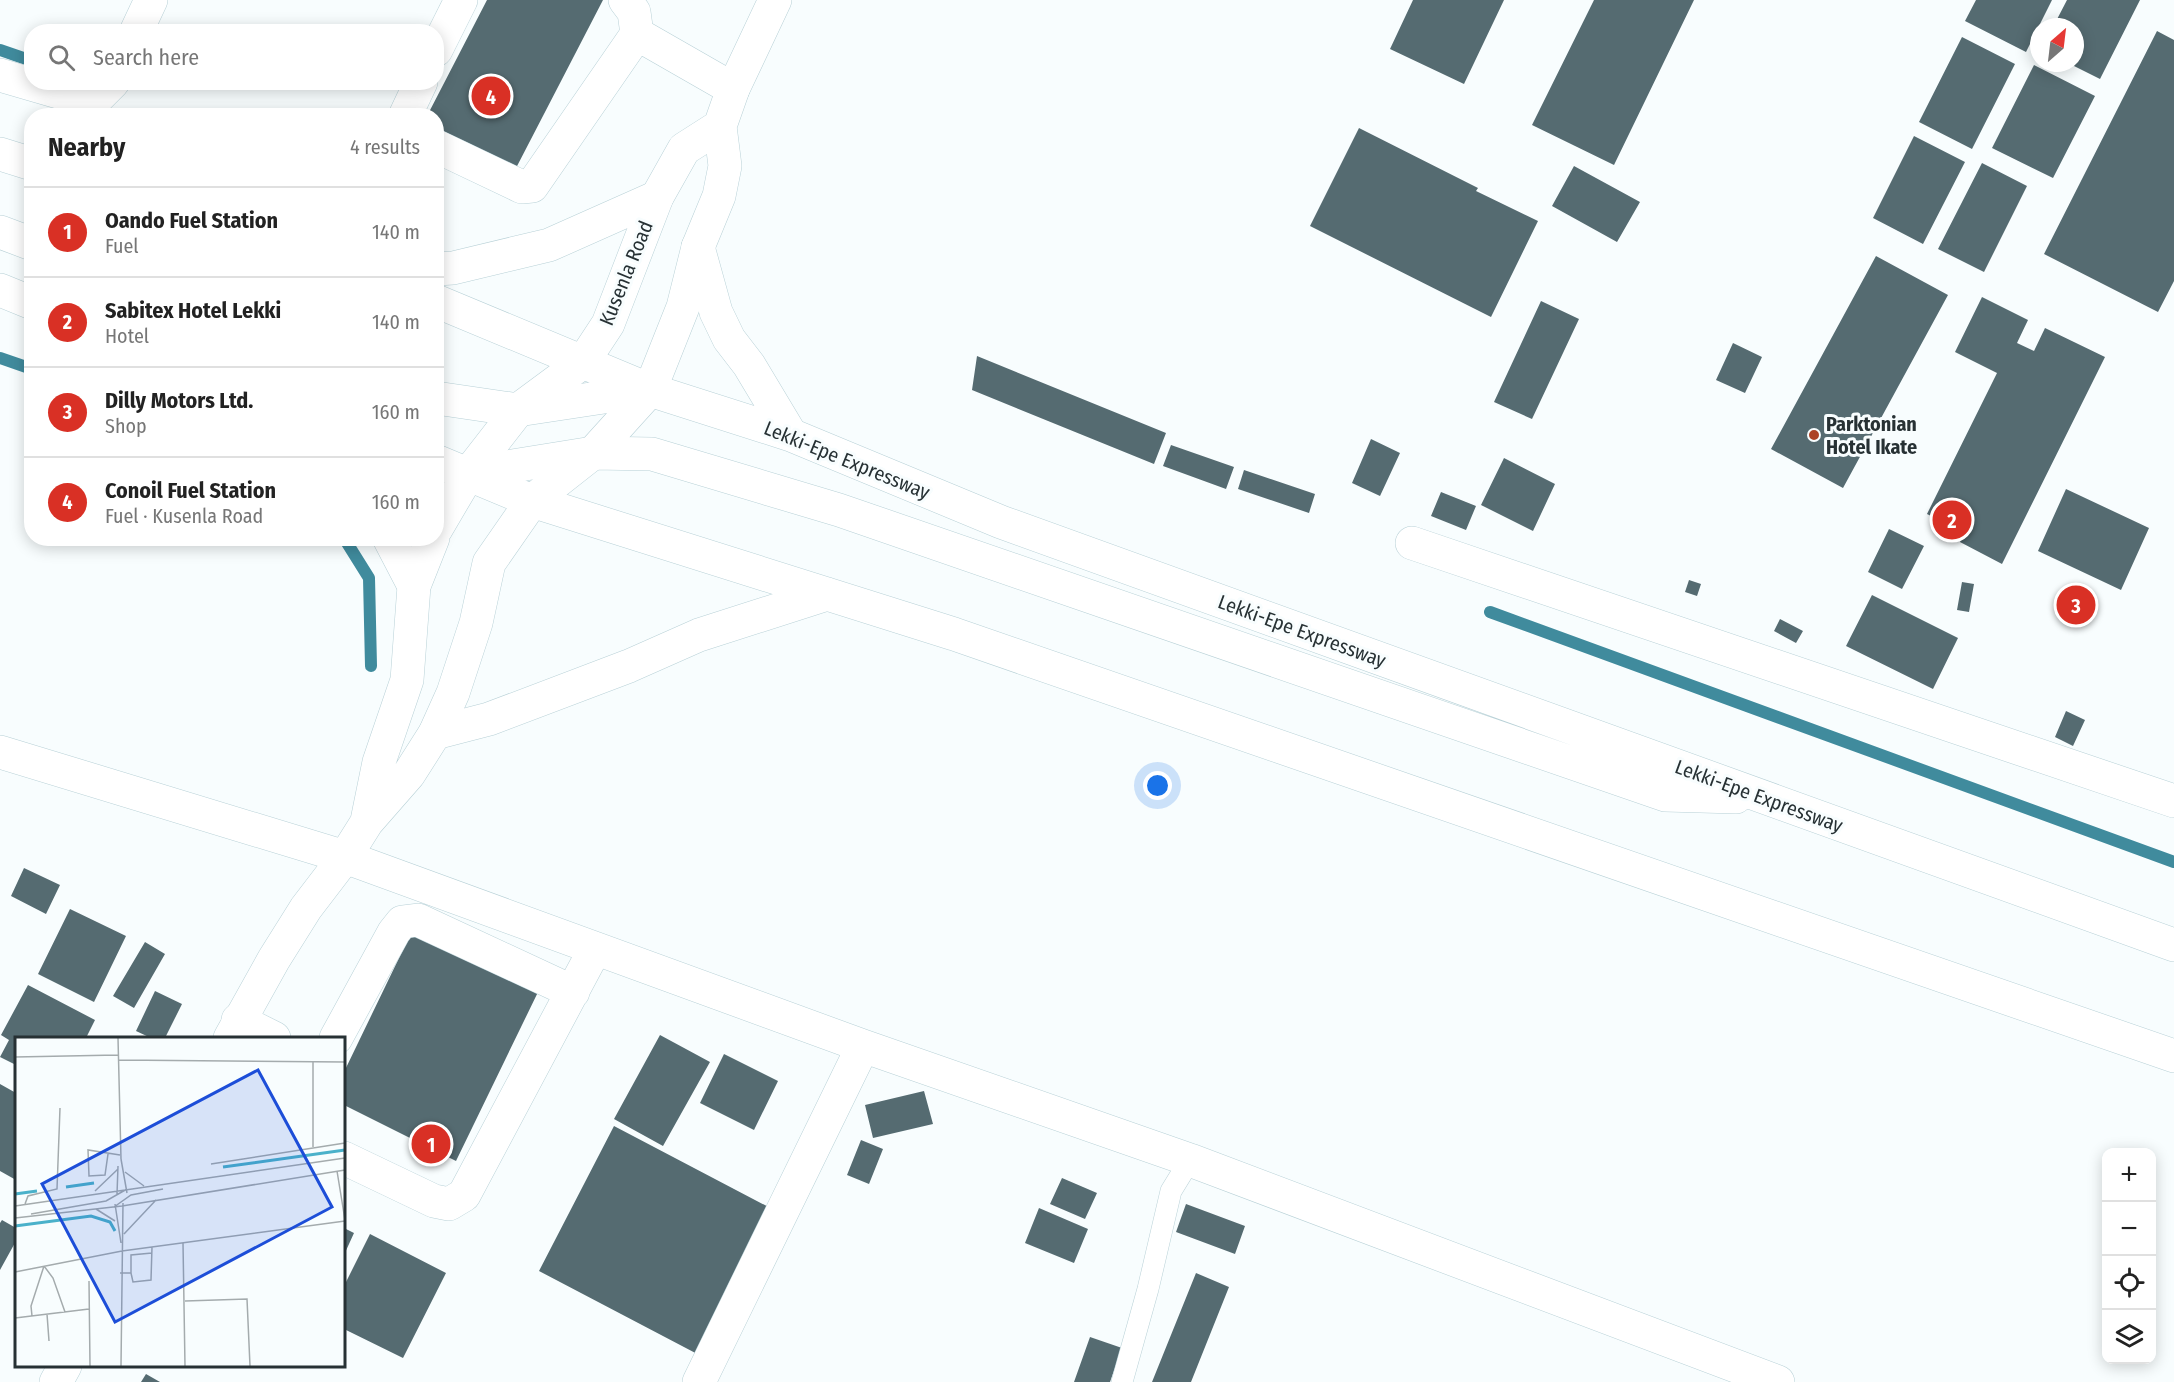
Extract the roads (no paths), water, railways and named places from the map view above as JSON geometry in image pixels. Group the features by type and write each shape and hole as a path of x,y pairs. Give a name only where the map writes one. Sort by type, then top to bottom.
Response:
{"main road":[{"path":"140,24 150,0"},
{"path":"444,33 460,0"},
{"path":"444,150 522,187 532,186 637,34 634,12 627,0"},
{"path":"270,1037 234,1029 306,908 345,857 367,822 410,774 435,733 453,693 476,623 489,563 532,501 593,453 650,390 683,307 698,247 719,196 725,165 720,126 733,89 776,0"},
{"path":"637,34 733,89"},
{"path":"0,75 24,82"},
{"path":"51,90 82,99 98,97 105,90"},
{"path":"409,108 417,90"},
{"name":"Kusenla Road","path":"444,514 469,473 518,410 583,362 608,324 657,197 684,148 720,126"},
{"path":"0,154 24,162"},
{"path":"444,269 549,245 657,197"},
{"path":"0,232 24,241"},
{"path":"698,247 716,312 729,339 749,365 791,435"},
{"path":"0,290 24,300"},
{"name":"Lekki-Epe Expressway","path":"444,304 650,390 791,435 1001,522 2174,945"},
{"path":"444,399 518,410 650,390"},
{"path":"469,473 593,453 652,453 838,510 1665,795 1765,798"},
{"path":"444,464 532,501 954,634 2174,1056"},
{"path":"1412,543 2174,801"},
{"path":"367,822 379,762 407,680 414,586 393,546"},
{"name":"Kusenla Road","path":"414,586 430,546"},
{"path":"435,733 489,719 629,666 699,635 826,594"},
{"path":"0,752 345,857 863,1046 1190,1161 1778,1382"},
{"path":"337,1037 394,932 402,922 418,920 573,992"},
{"path":"345,1158 434,1201 449,1204 464,1195 595,949"},
{"path":"699,1382 863,1046"},
{"path":"56,1382 64,1367"}],"lane":[{"path":"1122,1382 1149,1289 1171,1191 1190,1161"}],"waterway":[{"path":"0,50 24,58"},
{"path":"0,358 24,366"},
{"path":"349,546 369,578 371,666"},
{"path":"1490,612 2174,862"}],"place":[{"name":"Conoil Fuel Station","path":"491,96"},
{"name":"Parktonian Hotel Ikate","path":"1814,435"},
{"name":"Sabitex Hotel Lekki","path":"1952,520"},
{"name":"Dilly Motors Ltd.","path":"2076,605"},
{"name":"Oando Fuel Station","path":"431,1144"}]}
